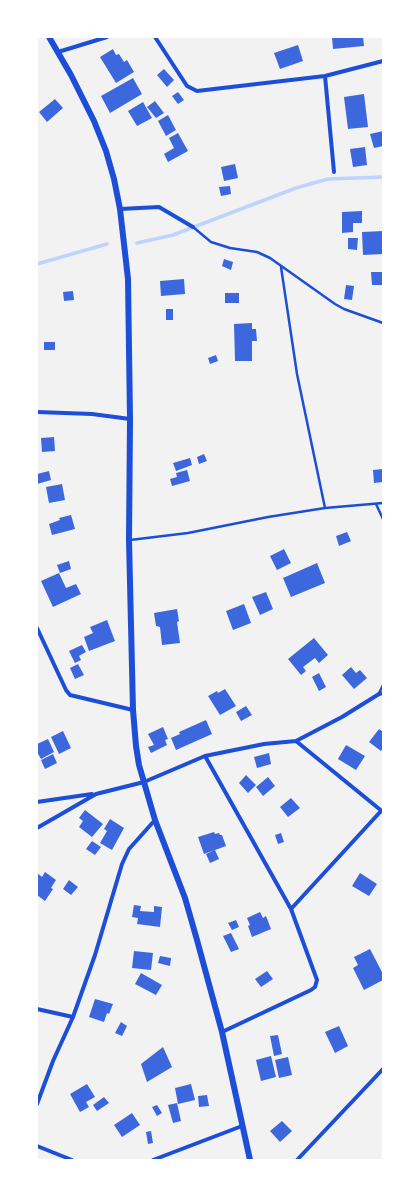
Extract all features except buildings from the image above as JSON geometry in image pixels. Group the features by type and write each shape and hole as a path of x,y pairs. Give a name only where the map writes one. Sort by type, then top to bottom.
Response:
{"street":[{"path":"49,37 84,98 94,120 114,179 120,209 128,280 130,419 129,540 133,710 139,764 155,820 192,919 222,1032 250,1160"},
{"path":"58,52 107,37"},
{"path":"155,37 187,86 197,91 325,76 383,61"},
{"path":"325,76 334,172"},
{"path":"120,209 158,206 193,227"},
{"path":"37,412 92,414 130,419"},
{"path":"37,628 66,690 70,694 133,710"},
{"path":"37,802 96,794 144,782 205,756 264,744 296,741 342,717 381,694"},
{"path":"291,909 382,811 296,741"},
{"path":"205,756 291,909 317,980 317,984 311,990 222,1032"},
{"path":"37,828 96,794"},
{"path":"37,1104 53,1061 73,1017 97,948 122,864 129,849 155,820"},
{"path":"37,1010 73,1017"},
{"path":"297,1160 383,1069"},
{"path":"153,1160 242,1126"},
{"path":"37,1146 72,1160"}],"lane":[{"path":"193,227 211,242 230,248 257,252 270,258 335,304 344,309 383,323"},
{"path":"281,266 297,374 326,508"},
{"path":"129,540 188,533 268,517 326,508 383,503"},
{"path":"376,504 383,519"},
{"path":"381,694 383,685"}],"waterway":[{"path":"137,243 173,235 296,188 328,179 383,177"},
{"path":"37,264 107,244"}]}
